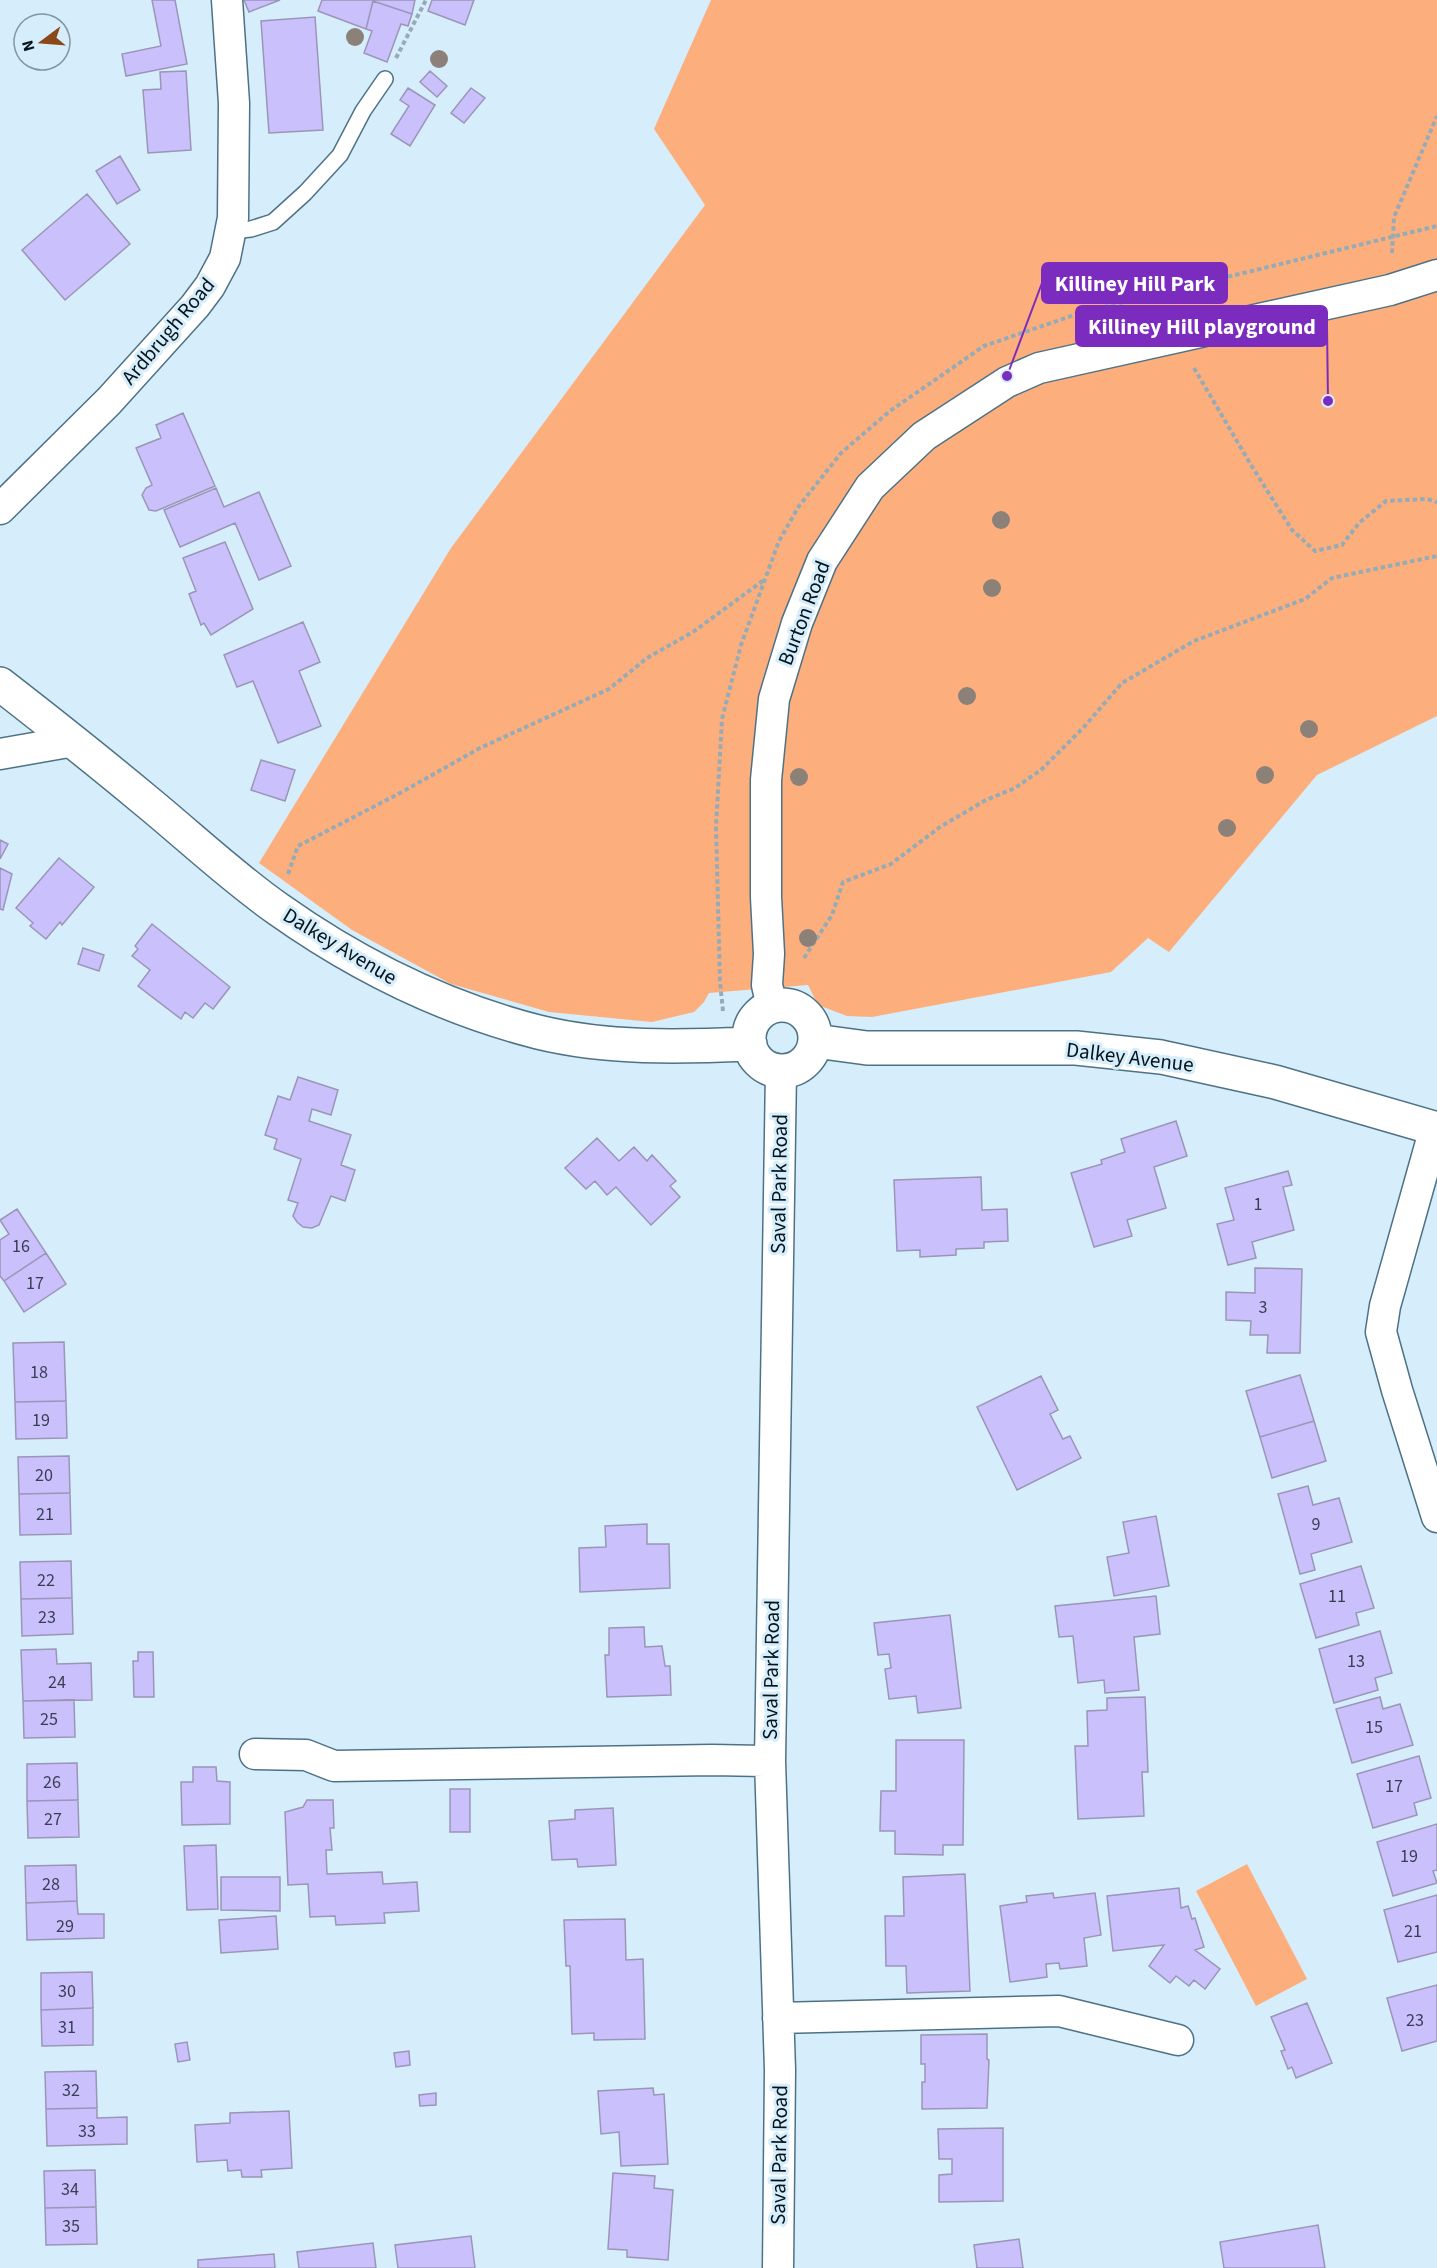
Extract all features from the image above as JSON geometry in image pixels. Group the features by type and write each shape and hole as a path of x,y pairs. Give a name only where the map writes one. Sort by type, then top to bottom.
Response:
{"street":[{"name":"Ardbrugh Road","path":"0,509 110,401 195,306 210,286 225,258 231,231 234,102 227,0"},
{"name":"Burton Road","path":"772,1007 767,985 769,954 766,897 766,780 774,699 797,623 822,561 870,488 924,436 1007,382 1038,369 1390,290 1437,275"},
{"name":"Dalkey Avenue","path":"0,684 74,741 277,908 329,943 394,979 423,993 529,1029 584,1040 632,1045 738,1044"},
{"path":"0,754 74,741"},
{"path":"791,1006 806,1015 813,1026 815,1041 810,1057 794,1069 781,1071 764,1066 753,1053 738,1044 750,1033 753,1023 760,1014 772,1007 791,1006"},
{"name":"Dalkey Avenue","path":"815,1041 867,1048 1076,1048 1161,1057 1275,1082 1436,1129"},
{"name":"Saval Park Road","path":"778,2268 780,2070 770,1761 781,1071"},
{"path":"1436,1129 1385,1306 1382,1332 1397,1390 1437,1517"},
{"path":"255,1754 306,1755 334,1766 770,1761"},
{"path":"778,2018 1059,2011 1178,2040"}],"lane":[{"path":"231,231 251,229 273,222 306,193 340,155 363,111 385,80"}],"path":[{"path":"385,80 426,0"},
{"path":"1390,290 1394,217 1437,116"},
{"path":"738,1044 720,982 716,827 722,719 741,645 779,541 799,506 842,453 890,411 984,346 1083,312 1437,226"},
{"path":"1177,339 1292,530 1315,551 1342,545 1359,523 1386,501 1427,499 1437,502"},
{"path":"769,954 803,960 832,915 843,882 891,864 940,827 986,800 1015,788 1042,769 1083,728 1122,683 1194,641 1305,599 1332,578 1437,556"},
{"path":"277,908 298,846 480,748 609,689 647,658 693,632 764,579"}],"shaded area":[{"path":"711,0 1437,0 1437,716 1317,775 1169,952 1148,938 1111,972 872,1017 847,1016 818,1005 808,985 709,993 694,1012 652,1022 549,1012 451,984 352,930 259,863 451,548 705,205 654,129"},
{"path":"1247,1864 1307,1979 1256,2006 1196,1891"}],"building":[{"path":"152,0 175,0 187,64 126,76 122,54 161,46"},
{"path":"244,0 280,0 249,12"},
{"path":"322,0 415,0 412,14 373,1 366,29 318,11"},
{"path":"432,0 474,0 465,25 428,11"},
{"path":"373,1 412,14 408,26 401,24 387,62 364,53 372,31 366,29"},
{"path":"315,17 323,130 269,133 261,21"},
{"path":"186,71 191,150 148,153 143,90 161,89 160,72"},
{"path":"430,71 447,86 437,97 420,82"},
{"path":"408,88 435,105 410,146 391,134 409,106 400,100"},
{"path":"471,88 485,98 464,123 451,113"},
{"path":"120,156 140,190 117,204 96,171"},
{"path":"87,194 130,244 65,300 22,250"},
{"path":"183,413 215,486 156,511 149,510 142,495 146,488 152,485 136,448 161,438 156,425"},
{"path":"216,488 224,507 259,492 291,566 259,580 235,523 180,547 164,510"},
{"path":"225,542 253,609 211,635 204,623 201,625 189,594 196,591 183,558"},
{"path":"303,622 320,662 299,671 321,726 278,743 253,681 237,687 224,655"},
{"path":"261,760 295,770 285,801 251,790"},
{"path":"0,840 8,844 0,859"},
{"path":"59,858 94,887 62,925 60,922 46,939 30,926 33,923 16,908"},
{"path":"0,868 12,874 3,910 0,909"},
{"path":"152,924 230,987 213,1009 205,1003 193,1018 185,1012 181,1019 138,986 150,970 132,956 138,949 135,946"},
{"path":"83,948 104,955 99,971 78,964"},
{"path":"298,1077 338,1090 331,1115 312,1109 309,1121 351,1135 341,1165 355,1170 345,1201 331,1196 319,1225 312,1228 303,1227 297,1222 293,1216 298,1203 288,1200 301,1159 274,1149 277,1139 265,1135 278,1096 290,1100"},
{"path":"1176,1121 1187,1156 1154,1167 1166,1208 1127,1220 1132,1236 1094,1247 1071,1173 1102,1164 1101,1160 1125,1152 1121,1139"},
{"path":"597,1138 619,1161 634,1147 647,1161 652,1155 676,1181 670,1186 680,1197 651,1225 616,1187 607,1195 595,1181 586,1189 565,1168"},
{"path":"1288,1171 1292,1185 1283,1187 1294,1230 1252,1242 1256,1258 1228,1265 1217,1224 1234,1220 1225,1188"},
{"path":"981,1177 982,1210 1007,1209 1008,1241 984,1242 984,1248 956,1249 956,1255 920,1257 920,1250 897,1251 894,1180"},
{"path":"17,1209 46,1253 4,1281 0,1276 0,1240 9,1234 0,1220"},
{"path":"46,1253 66,1284 24,1312 4,1281"},
{"path":"1255,1268 1302,1269 1300,1353 1267,1353 1268,1335 1250,1335 1251,1321 1226,1320 1226,1292 1255,1293"},
{"path":"64,1342 66,1401 15,1402 13,1343"},
{"path":"1300,1375 1314,1421 1260,1437 1246,1391"},
{"path":"1041,1376 1058,1410 1050,1414 1063,1439 1070,1436 1081,1458 1017,1490 977,1407"},
{"path":"66,1401 67,1438 16,1439 15,1402"},
{"path":"1314,1421 1326,1461 1272,1478 1260,1437"},
{"path":"69,1456 70,1493 19,1494 18,1457"},
{"path":"1308,1486 1313,1505 1339,1498 1352,1542 1311,1554 1315,1570 1300,1574 1278,1494"},
{"path":"70,1493 71,1534 20,1535 19,1494"},
{"path":"1156,1516 1169,1586 1114,1596 1107,1557 1129,1553 1123,1522"},
{"path":"647,1524 647,1544 669,1544 670,1588 580,1592 579,1548 606,1547 605,1526"},
{"path":"71,1561 72,1598 21,1599 20,1562"},
{"path":"1361,1566 1374,1608 1356,1613 1359,1625 1316,1638 1300,1584"},
{"path":"1156,1596 1160,1634 1134,1637 1139,1690 1105,1693 1104,1680 1078,1683 1073,1636 1059,1637 1055,1606"},
{"path":"72,1598 73,1634 22,1636 21,1599"},
{"path":"950,1615 961,1708 918,1713 916,1696 889,1699 885,1669 891,1668 889,1654 878,1655 874,1623"},
{"path":"644,1627 645,1647 662,1646 665,1666 670,1666 671,1695 607,1697 605,1655 609,1655 609,1628"},
{"path":"1380,1631 1392,1673 1375,1678 1378,1690 1334,1703 1319,1649"},
{"path":"56,1649 57,1664 91,1663 92,1700 23,1701 21,1650"},
{"path":"138,1652 153,1652 154,1697 134,1697 133,1661 138,1661"},
{"path":"1145,1697 1148,1772 1142,1772 1144,1816 1078,1819 1075,1746 1088,1746 1087,1711 1107,1710 1107,1698"},
{"path":"1380,1697 1383,1709 1400,1704 1413,1745 1352,1763 1336,1709"},
{"path":"74,1700 75,1737 24,1738 23,1701"},
{"path":"896,1740 964,1740 963,1845 943,1845 943,1855 895,1854 895,1831 880,1831 881,1791 896,1791"},
{"path":"1419,1756 1431,1798 1414,1803 1417,1815 1373,1828 1357,1774"},
{"path":"77,1763 78,1800 27,1801 27,1764"},
{"path":"193,1767 216,1767 217,1781 230,1782 230,1824 182,1825 181,1782 193,1782"},
{"path":"450,1789 470,1789 470,1832 450,1832"},
{"path":"78,1800 79,1837 28,1838 27,1801"},
{"path":"307,1800 333,1800 334,1828 330,1828 332,1850 326,1850 327,1874 382,1872 383,1884 417,1882 419,1911 384,1913 385,1923 336,1925 335,1916 310,1917 308,1884 288,1885 285,1812 303,1807"},
{"path":"613,1808 616,1865 578,1867 577,1859 552,1860 549,1821 575,1819 575,1810"},
{"path":"1437,1824 1437,1870 1433,1871 1437,1883 1393,1896 1377,1842"},
{"path":"216,1845 218,1909 187,1910 184,1846"},
{"path":"76,1865 77,1901 26,1903 25,1866"},
{"path":"965,1874 970,1991 907,1993 906,1966 886,1966 885,1916 904,1916 903,1877"},
{"path":"221,1877 280,1877 280,1911 221,1910"},
{"path":"1179,1888 1181,1908 1188,1906 1192,1919 1195,1918 1204,1947 1195,1950 1220,1969 1205,1989 1194,1980 1189,1986 1176,1976 1170,1983 1149,1966 1164,1945 1113,1951 1107,1896"},
{"path":"1053,1893 1054,1898 1095,1893 1101,1935 1084,1938 1087,1966 1060,1969 1059,1963 1046,1964 1047,1977 1010,1982 1000,1906 1027,1902 1026,1896"},
{"path":"1437,1895 1437,1952 1398,1962 1384,1910"},
{"path":"77,1901 78,1914 104,1914 104,1938 27,1940 26,1903"},
{"path":"276,1916 278,1949 221,1953 219,1920"},
{"path":"625,1919 626,1960 643,1959 645,2039 594,2040 594,2033 572,2034 570,1966 566,1966 564,1920"},
{"path":"92,1972 93,2008 41,2010 41,1973"},
{"path":"1437,1985 1437,2041 1402,2051 1387,1998"},
{"path":"1307,2003 1332,2063 1296,2078 1292,2067 1288,2069 1281,2051 1285,2050 1271,2017"},
{"path":"93,2008 93,2045 42,2046 41,2010"},
{"path":"987,2034 987,2059 989,2060 987,2108 922,2109 925,2064 921,2064 921,2035"},
{"path":"187,2042 190,2060 178,2062 175,2044"},
{"path":"409,2051 410,2065 396,2067 394,2053"},
{"path":"96,2071 97,2108 46,2109 45,2072"},
{"path":"653,2088 654,2095 664,2094 668,2164 621,2166 619,2132 601,2134 598,2091"},
{"path":"436,2093 436,2105 420,2106 419,2095"},
{"path":"97,2108 97,2118 127,2117 127,2144 47,2146 46,2109"},
{"path":"289,2111 292,2168 261,2170 262,2177 242,2177 241,2170 228,2171 227,2160 197,2162 195,2125 230,2123 230,2113"},
{"path":"1003,2128 1003,2201 939,2202 939,2175 952,2174 952,2159 939,2159 938,2129"},
{"path":"95,2170 96,2207 45,2208 44,2171"},
{"path":"613,2173 655,2176 654,2188 673,2190 668,2260 627,2257 627,2250 608,2249"},
{"path":"96,2207 97,2244 46,2245 45,2208"},
{"path":"1318,2225 1325,2268 1224,2268 1220,2242"},
{"path":"471,2236 475,2268 398,2268 395,2245"},
{"path":"1019,2239 1023,2268 977,2268 974,2245"},
{"path":"373,2243 376,2268 299,2268 297,2252"},
{"path":"274,2254 275,2268 198,2268 198,2260"}],"place":[{"name":"Killiney Hill Park","path":"1007,376"},
{"name":"Killiney Hill playground","path":"1328,401"}]}
